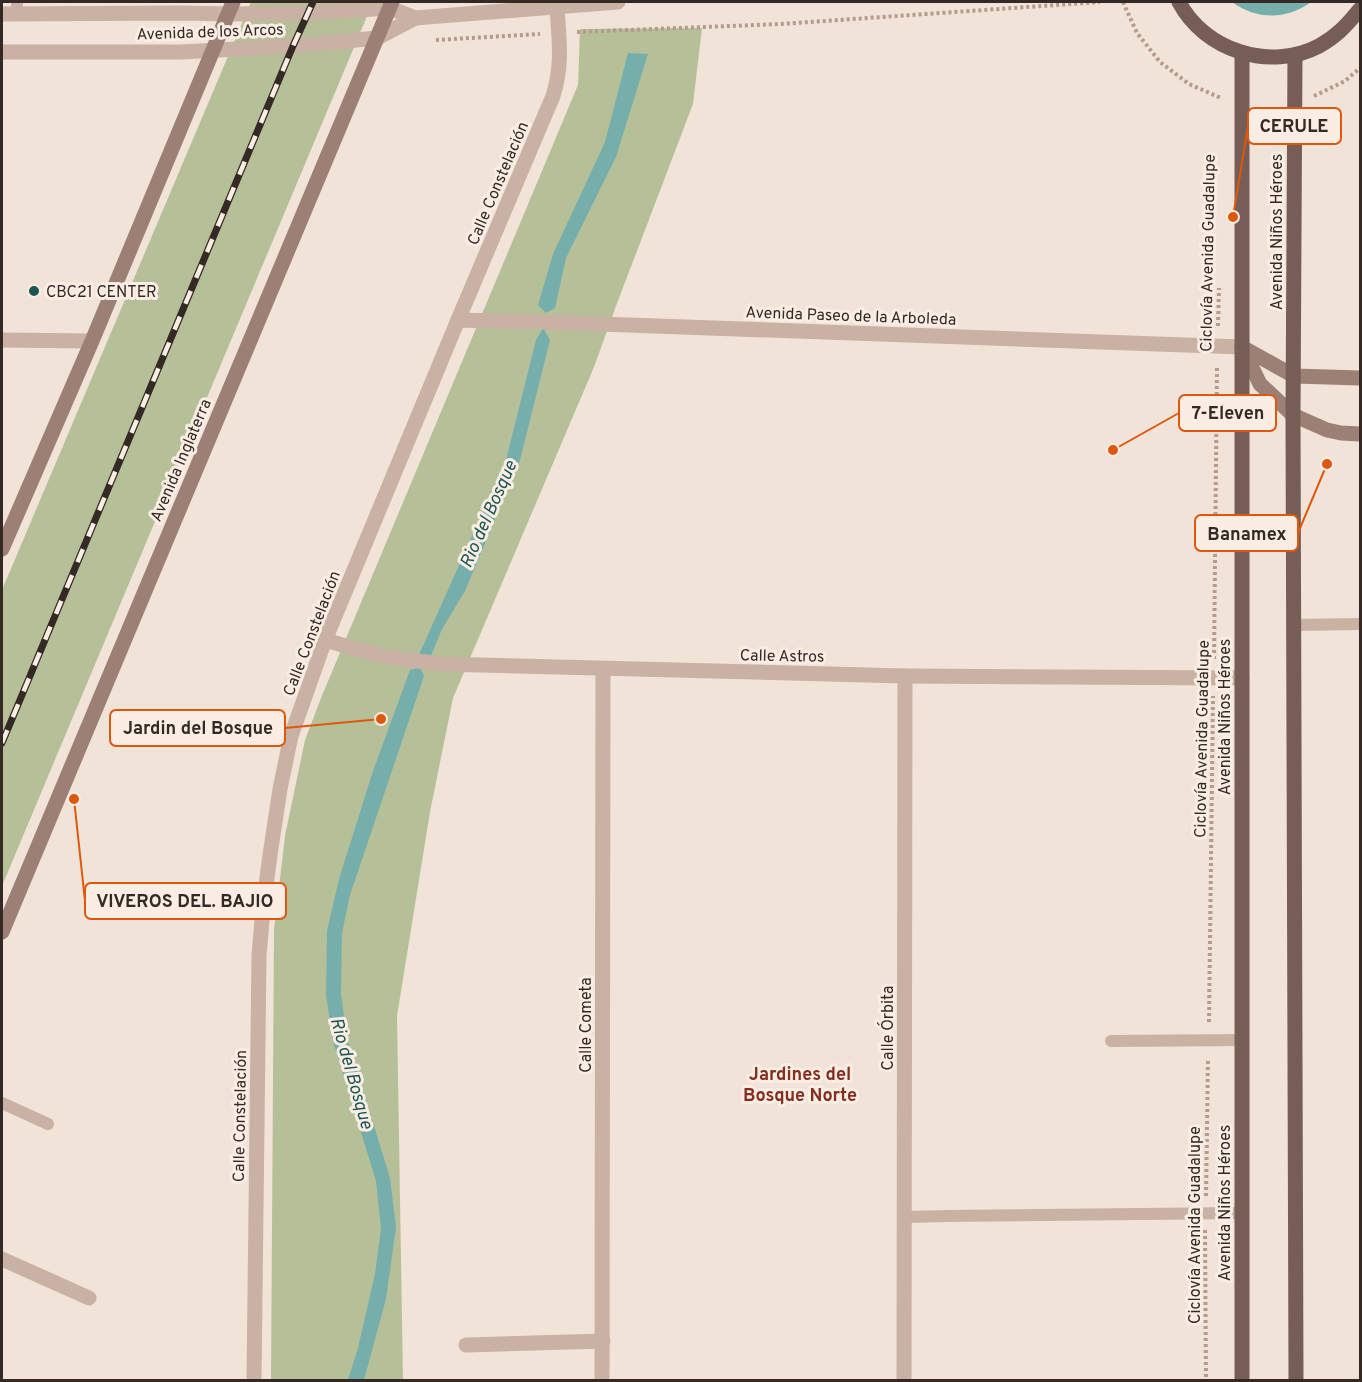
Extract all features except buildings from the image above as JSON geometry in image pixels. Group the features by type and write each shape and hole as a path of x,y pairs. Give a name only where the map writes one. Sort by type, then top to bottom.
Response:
{"main road":[{"path":"1179,2 1203,33 1222,45 1242,53 1274,57 1295,55 1317,47 1338,34 1360,9"},
{"name":"Avenida Niños Héroes","path":"1242,53 1242,1380"},
{"name":"Avenida Niños Héroes","path":"1295,55 1293,415 1296,1380"}],"street":[{"name":"Avenida de los Arcos","path":"2,52 181,52 293,46 377,38 415,18 618,2"},
{"name":"Avenida de los Arcos","path":"12,10 230,8 308,13 391,5 415,18"},
{"name":"Avenida Inglaterra","path":"2,932 391,5"},
{"name":"Calle Constelación","path":"254,1380 259,955 262,909 291,736 325,640 559,80 561,62 557,7"},
{"path":"2,549 92,341 230,8"},
{"name":"Avenida Paseo de la Arboleda","path":"458,320 572,322 1242,347 1293,376 1360,378"},
{"path":"2,340 92,341"},
{"path":"1242,347 1260,384 1293,415 1327,430 1360,434"},
{"name":"Calle Astros","path":"325,640 381,656 440,664 906,676 1242,678"},
{"name":"Calle Cometa","path":"602,1380 603,669"},
{"name":"Calle Órbita","path":"904,1380 906,676"},
{"path":"2,1259 89,1298"},
{"path":"466,1345 603,1341"}],"lane":[{"path":"1294,625 1360,624"},
{"path":"1111,1041 1242,1040"},
{"path":"2,1102 48,1124"},
{"path":"905,1217 1242,1213"}],"path":[{"name":"Ciclovía Avenida Guadalupe","path":"1206,1380 1208,1041 1219,288"}],"green space":[{"path":"251,2 373,2 2,886 2,590"},
{"path":"702,28 693,104 594,367 453,698 430,812 397,1016 403,1380 271,1380 274,930 285,836 305,740 578,85 580,29"}],"water":[{"path":"1232,2 1311,2 1292,12 1272,16 1251,12"},
{"path":"628,53 648,54 616,157 566,258 555,308 546,313 538,305 553,254 605,142"},
{"name":"Rio del Bosque","path":"543,328 550,340 520,460 465,591 442,629 430,658 418,657 506,460 536,340"},
{"name":"Rio del Bosque","path":"420,667 424,676 350,895 342,933 341,994 347,1038 390,1178 396,1227 386,1299 364,1380 348,1380 375,1274 381,1228 376,1181 333,1041 326,995 327,931 339,879 373,771 410,670"}],"railway":[{"path":"2,743 313,2"}],"place":[{"name":"CERULE","path":"1233,217"},
{"name":"CBC21 CENTER","path":"34,291"},
{"name":"7-Eleven","path":"1113,450"},
{"name":"Banamex","path":"1327,464"},
{"name":"Jardin del Bosque","path":"381,719"},
{"name":"VIVEROS DEL. BAJIO","path":"74,799"}],"district":[{"name":"Jardines del Bosque Norte","path":"800,1084"}]}
